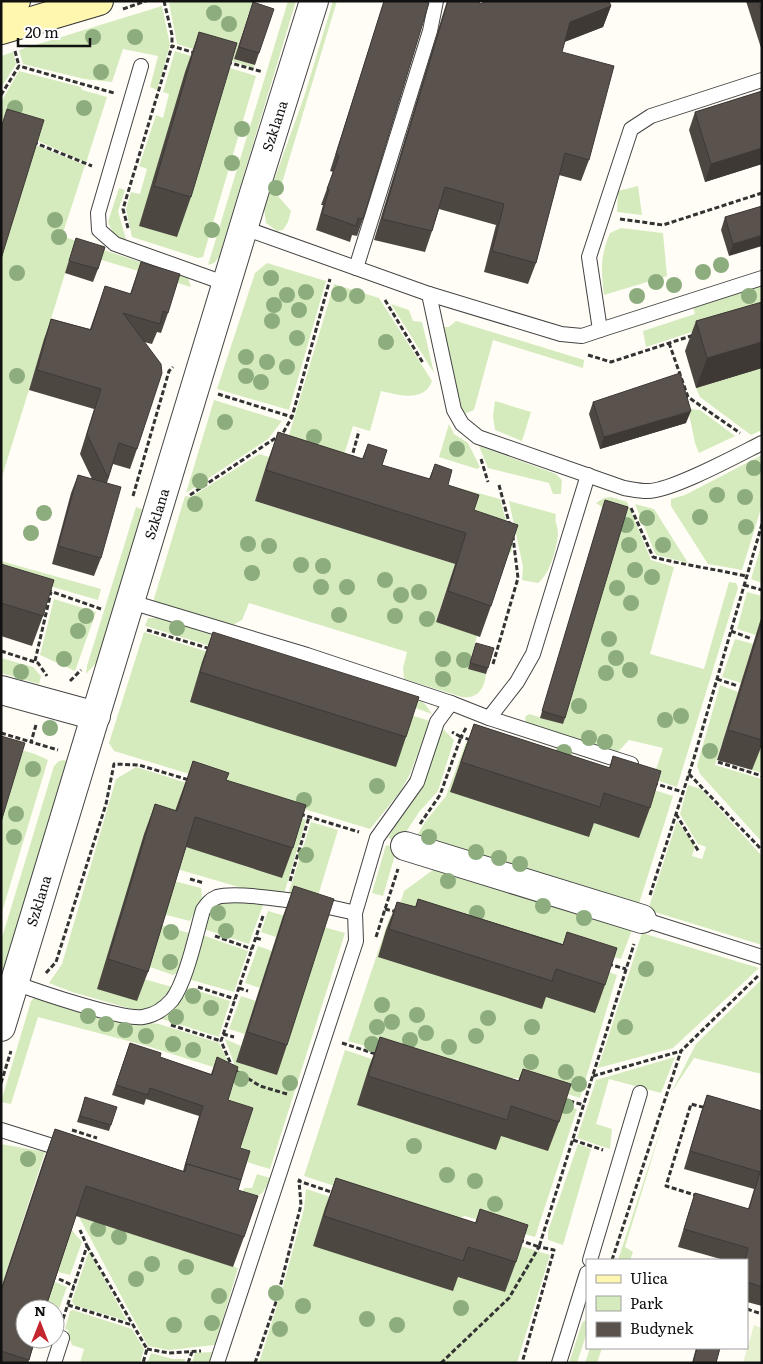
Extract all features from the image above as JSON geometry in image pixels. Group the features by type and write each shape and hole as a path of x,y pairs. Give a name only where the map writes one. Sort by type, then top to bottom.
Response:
{"street":[{"path":"1,6 16,1"},
{"name":"Szklana","path":"1,1027 23,986 96,716 139,605 227,284 314,1"},
{"path":"7,38 91,3"},
{"path":"1,690 96,716"},
{"path":"405,846 642,919"}],"lane":[{"path":"356,268 430,31 436,1"},
{"path":"141,66 98,213 99,230 115,244 227,284"},
{"path":"600,330 589,256 627,138 639,122 651,116 762,80"},
{"path":"244,228 429,294 561,334 582,336 762,278"},
{"path":"429,294 446,380 454,410 462,424 470,433 478,437 624,488 647,492 657,490 711,468 759,445"},
{"path":"489,718 517,682 533,654 588,475"},
{"path":"139,605 307,655 451,702 489,718 640,767"},
{"path":"218,1363 261,1210 303,1099 356,941 355,913 377,838 417,782 437,722 451,702"},
{"path":"23,986 109,1012 142,1018 158,1014 173,999 181,983 208,902 228,895 333,907 355,913"},
{"path":"642,919 762,957"},
{"path":"590,1259 640,1093"},
{"path":"1,1130 77,1153"},
{"path":"559,1363 586,1276"},
{"path":"54,1363 58,1349"}],"path":[{"path":"128,231 123,209 172,46 172,34 164,1"},
{"path":"7,38 19,66"},
{"path":"172,46 199,54"},
{"path":"226,62 263,72"},
{"path":"1,95 19,66"},
{"path":"19,66 132,98"},
{"path":"25,140 109,174"},
{"path":"602,217 662,225 762,193"},
{"path":"322,274 339,280"},
{"path":"182,495 189,495 283,433 292,417 330,277"},
{"path":"390,297 382,295 428,370"},
{"path":"583,353 611,362 702,333"},
{"path":"669,343 688,397 759,445"},
{"path":"132,501 169,371 173,368 175,361"},
{"path":"214,392 292,417"},
{"path":"350,463 360,431"},
{"path":"267,444 274,446"},
{"path":"477,451 488,482"},
{"path":"493,664 518,578 512,533 499,485"},
{"path":"628,500 653,557 694,568 708,567 746,576"},
{"path":"441,1363 509,1298 540,1246 689,774 746,576 760,537 762,524"},
{"path":"744,585 762,590"},
{"path":"40,588 101,609"},
{"path":"35,662 51,592"},
{"path":"98,618 103,601"},
{"path":"139,605 141,628 214,650"},
{"path":"731,631 752,639"},
{"path":"1,652 38,663 50,680"},
{"path":"63,681 71,681 80,671 83,662"},
{"path":"717,679 738,686"},
{"path":"31,742 38,718"},
{"path":"375,942 405,846 440,795 461,737 437,722"},
{"path":"1,733 56,750"},
{"path":"718,762 762,776"},
{"path":"23,986 56,962 106,804 114,764 139,765 193,781"},
{"path":"689,774 762,850"},
{"path":"291,811 377,838"},
{"path":"676,814 699,852"},
{"path":"285,901 309,817"},
{"path":"266,908 221,1041 233,1069 260,1086 303,1099"},
{"path":"385,909 401,913"},
{"path":"256,938 263,940"},
{"path":"606,963 626,969"},
{"path":"612,1259 681,1051 762,973"},
{"path":"239,988 248,991"},
{"path":"142,1018 221,1041"},
{"path":"223,1034 234,1037"},
{"path":"338,1051 344,1034"},
{"path":"341,1043 378,1054"},
{"path":"593,1076 681,1051"},
{"path":"556,1097 584,1106"},
{"path":"703,1197 666,1186 691,1104 709,1108"},
{"path":"573,1140 610,1153"},
{"path":"255,1363 277,1299 301,1206 300,1181 302,1172"},
{"path":"300,1181 341,1195"},
{"path":"80,1230 87,1246 147,1349 169,1354 206,1351"},
{"path":"516,1239 554,1250 522,1363"},
{"path":"65,1318 87,1246"},
{"path":"59,1280 74,1286"},
{"path":"68,1305 132,1325"},
{"path":"748,1309 762,1314"},
{"path":"143,1363 147,1349"},
{"path":"188,1363 192,1352"}],"green space":[{"path":"176,1 253,1 234,59 255,65 254,68 177,44 169,3"},
{"path":"288,1 296,1 219,257 214,263 208,265"},
{"path":"333,1 337,1 278,196 291,211 288,222 283,230 277,231 266,223 264,208 304,97"},
{"path":"162,6 170,45 157,90 150,87 158,56 123,49 112,82 84,79 23,64 19,50"},
{"path":"175,51 256,76 203,257 198,258 132,237 126,209 131,192 140,194 147,169 139,166 156,115 163,118 169,94 163,92"},
{"path":"13,52 16,64 1,88 1,56"},
{"path":"19,71 81,87 82,90 107,97 86,163 34,139 1,129 1,102"},
{"path":"1,136 38,146 85,165 62,236 188,278 191,287 72,251 1,480"},
{"path":"638,186 642,215 617,212 618,191"},
{"path":"119,188 125,190 118,211 127,243 114,235 108,222"},
{"path":"621,228 663,233 667,276 604,295 602,270 604,249 610,233"},
{"path":"267,263 326,281 289,410 217,389 255,273"},
{"path":"334,284 379,298 432,381 428,388 417,395 410,396 381,391 370,431 353,426 342,461 286,445"},
{"path":"762,284 762,309 646,347 643,331 695,314 692,304"},
{"path":"391,304 409,310 413,321 422,322 434,373"},
{"path":"456,321 584,360 583,368 493,340 474,410 464,414 460,413 441,327 449,327"},
{"path":"762,368 762,430 751,435 700,397 696,388"},
{"path":"214,400 282,421 268,439 186,493"},
{"path":"495,401 531,412 522,441 495,430 493,416"},
{"path":"688,409 700,410 735,436 699,453"},
{"path":"449,424 454,434 468,443 480,467 477,469 439,457"},
{"path":"479,446 556,474 562,480 561,494 553,494 549,483 488,468"},
{"path":"259,454 296,465 267,463 255,501 455,564 436,621 477,636 468,669 486,674 484,684 476,695 462,697 404,679 403,668 407,652 249,603 242,620 231,626 153,602 185,496 191,497"},
{"path":"762,455 762,505 742,570 708,564 671,506 671,499 685,495"},
{"path":"452,486 500,499 510,534 512,551 507,556 444,498"},
{"path":"611,497 627,502 651,560 674,567 650,654 704,669 729,582 736,583 738,588 677,787 653,779 663,748 629,740 616,754 526,724 525,717 529,714 563,724 602,507 596,503 604,498"},
{"path":"509,501 556,514 555,519 558,533 556,546 546,574 538,583 522,580 523,567"},
{"path":"635,504 654,509 688,563 656,555"},
{"path":"136,507 144,510 98,661 86,674 87,666"},
{"path":"762,547 762,583 751,579"},
{"path":"1,561 101,589 98,600 1,572"},
{"path":"747,592 762,596 762,615 756,635 737,629"},
{"path":"54,599 96,612 75,671 40,655"},
{"path":"148,618 158,618 233,641 230,652 145,626"},
{"path":"144,632 430,721 410,774 400,792 370,829 114,751 109,743"},
{"path":"735,639 753,644 741,683 722,677"},
{"path":"1,658 33,667 41,676 39,684 1,673"},
{"path":"720,685 738,692 715,765 762,779 762,842 700,774 697,766"},
{"path":"414,697 425,704 432,714 393,700"},
{"path":"443,729 454,740 438,791 419,812 400,841 388,838 421,784"},
{"path":"762,740 762,773 752,770"},
{"path":"466,742 610,776 673,796 638,907 416,838 425,822 446,796"},
{"path":"1,744 48,760 1,915"},
{"path":"64,760 68,762 1,980 1,941 54,766 59,761"},
{"path":"136,767 216,792 182,791 144,979 172,987 151,1008 142,1012 72,992 49,983 62,964 116,779"},
{"path":"688,785 701,789 762,856 762,945 648,910 677,821 695,846 692,856 702,859 706,847 698,844 680,814"},
{"path":"279,811 306,820 284,894 242,888 177,869 184,846 282,878"},
{"path":"311,822 338,830 318,896 288,895"},
{"path":"386,845 397,848 383,896 372,893"},
{"path":"437,867 632,930 621,959 553,941 528,943 400,904 404,891"},
{"path":"174,881 201,888 202,898 190,921 163,914"},
{"path":"227,901 263,905 249,944 204,929 209,915 214,908"},
{"path":"268,911 345,933 270,1169 247,1162 204,1177 235,1074 147,1046 38,1017 11,1104 1,1102 31,1001 35,997 135,1021 159,1024 219,1043 234,1073 236,1069 225,1039 241,1046 236,1062 283,916 276,937 261,932"},
{"path":"390,916 587,964 617,975 580,1098 516,1078 489,1082 348,1041"},
{"path":"160,925 189,933 177,973 173,975 147,966"},
{"path":"642,933 759,968 673,1048 598,1068"},
{"path":"202,935 248,951 234,992 188,979"},
{"path":"258,946 272,951 260,988 245,983"},
{"path":"762,979 762,1074 694,1058 671,1093 696,1044"},
{"path":"186,987 230,1001 219,1037 159,1018"},
{"path":"241,996 256,1001 245,1034 229,1029"},
{"path":"345,1050 396,1067 577,1109 535,1237 465,1216 445,1222 304,1176"},
{"path":"675,1057 661,1093 609,1079 596,1124 612,1129 610,1149 577,1138 596,1080"},
{"path":"665,1116 625,1247 633,1252 630,1259 618,1259"},
{"path":"1,1144 45,1152 1,1288"},
{"path":"578,1144 591,1149 563,1245 548,1240 548,1231"},
{"path":"257,1174 270,1178 263,1192 257,1196 242,1195 244,1188 252,1188"},
{"path":"306,1189 336,1199 550,1255 517,1363 259,1363 282,1290 304,1209"},
{"path":"79,1217 238,1268 215,1345 169,1350 148,1346"},
{"path":"71,1229 82,1242 70,1275 58,1272"},
{"path":"89,1251 127,1321 74,1305 72,1301"},
{"path":"53,1281 67,1287 63,1299 47,1299"},
{"path":"73,1310 132,1329 144,1349 140,1363 80,1363 84,1349 72,1345 68,1330 65,1329 70,1311"},
{"path":"586,1320 586,1335 577,1363 569,1363 582,1323"},
{"path":"754,1325 762,1328 762,1363 743,1363"},
{"path":"590,1349 602,1349 597,1363 585,1363"},
{"path":"212,1352 209,1363 192,1363 195,1353"},
{"path":"151,1353 173,1359 185,1359 184,1363 147,1363"}],"building":[{"path":"384,1 423,1 429,3 363,219 358,218 356,226 322,214 329,189 327,189 339,156 336,154"},
{"path":"448,1 479,1 480,4 487,1 609,1 611,6 570,22 562,52 614,66 589,160 565,153 536,263 492,251 504,204 445,187 432,231 382,219"},
{"path":"758,1 762,1 762,14"},
{"path":"253,2 274,9 259,53 239,47"},
{"path":"199,32 237,43 191,197 154,186"},
{"path":"762,91 762,148 711,164 695,112"},
{"path":"7,109 44,120 1,259 1,128"},
{"path":"762,206 762,235 733,244 725,217"},
{"path":"76,238 105,247 98,269 69,261"},
{"path":"141,262 180,274 168,313 163,311 160,324 123,313 161,364 162,373 137,449 119,443 108,478 87,434 101,389 37,370 51,319 91,330 105,286 131,294"},
{"path":"762,302 762,342 707,358 696,321"},
{"path":"680,373 691,411 604,437 593,402"},
{"path":"278,432 363,459 368,444 387,450 382,465 430,479 435,464 452,470 448,485 479,495 474,510 518,525 491,606 448,591 466,533 266,470"},
{"path":"78,475 121,487 101,558 58,546"},
{"path":"605,500 628,507 565,718 542,711"},
{"path":"1,564 54,580 43,616 1,603"},
{"path":"762,621 762,740 728,730"},
{"path":"213,632 419,697 406,737 200,672"},
{"path":"476,643 494,648 488,668 470,663"},
{"path":"474,724 610,768 613,756 661,771 650,808 604,793 600,807 461,762"},
{"path":"1,736 25,743 1,822"},
{"path":"193,761 229,773 226,780 306,805 293,848 195,817 148,972 108,959 155,804 177,811"},
{"path":"294,886 334,899 287,1045 247,1032"},
{"path":"418,899 563,945 567,932 617,948 605,985 556,969 552,981 389,929 397,902 416,907"},
{"path":"380,1037 519,1081 523,1069 571,1084 559,1122 511,1106 507,1120 368,1076"},
{"path":"130,1043 161,1053 160,1057 212,1075 217,1057 238,1067 228,1100 253,1108 240,1148 250,1151 241,1180 187,1164 185,1166 203,1106 150,1088 148,1095 116,1085"},
{"path":"707,1095 762,1111 762,1287 748,1282 748,1259 745,1259 748,1248 684,1229 695,1193 749,1209 760,1172 690,1151"},
{"path":"85,1097 117,1107 111,1125 80,1116"},
{"path":"55,1129 185,1172 187,1164 241,1180 238,1190 258,1196 244,1237 86,1186 48,1299 15,1299 15,1349 32,1349 29,1360 1,1351 1,1291"},
{"path":"336,1178 476,1223 480,1209 528,1225 516,1262 468,1247 463,1261 324,1216"},
{"path":"697,1349 720,1349 716,1363 693,1363"}]}
